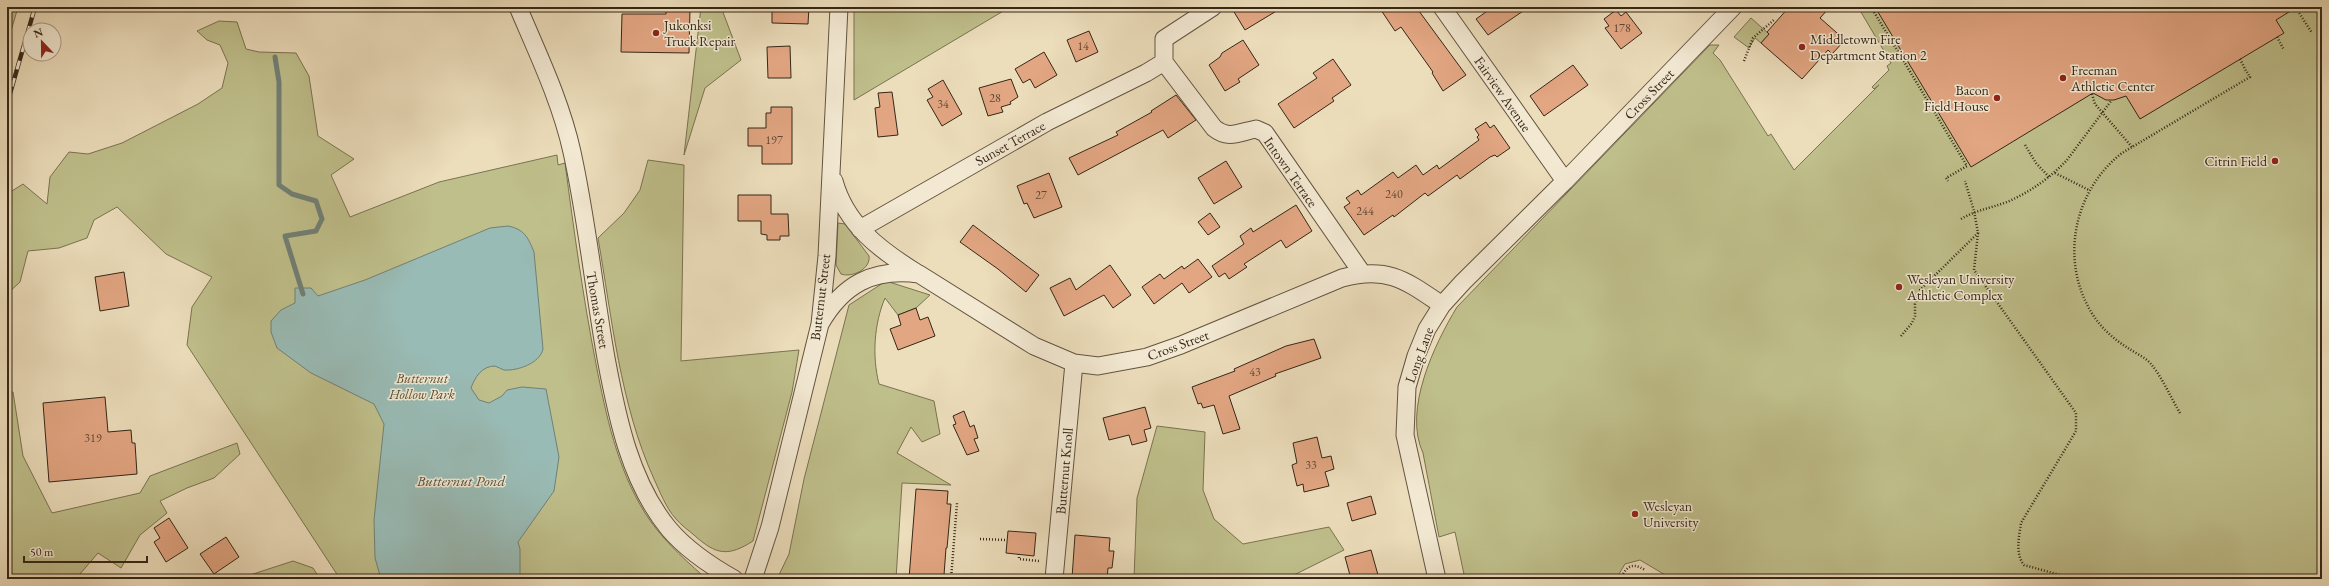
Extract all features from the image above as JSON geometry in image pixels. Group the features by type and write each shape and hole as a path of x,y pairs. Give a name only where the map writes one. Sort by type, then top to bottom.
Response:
{"street":[{"name":"Thomas Street","path":"518,7 549,82 572,151 611,383 619,420 640,483 669,529 690,549 718,570 734,579"},
{"name":"Butternut Street","path":"753,579 770,527 820,324 827,256 830,161 839,7"},
{"path":"1164,62 1164,38 1213,7"},
{"name":"Fairview Avenue","path":"1442,7 1565,181"},
{"name":"Cross Street","path":"1565,181 1733,7"},
{"name":"Sunset Terrace","path":"860,229 1047,122 1146,73 1164,62"},
{"name":"Intown Terrace","path":"1164,62 1214,128 1222,134 1232,136 1256,129 1265,133 1362,273"},
{"name":"Cross Street","path":"830,161 838,196 846,212 876,245 919,274 1034,346 1074,363 1098,366 1147,357 1181,345 1342,278 1362,273 1380,273 1399,278 1442,305"},
{"name":"Long Lane","path":"1437,579 1405,435 1407,387 1416,356 1427,329 1442,305 1565,181"},
{"name":"Cross Street","path":"820,324 831,305 843,292 862,282 878,276 900,272 919,274"},
{"name":"Butternut Knoll","path":"1054,571 1074,363"}],"path":[{"path":"1871,7 1967,166 1946,178 1948,181"},
{"path":"2296,8 2312,33"},
{"path":"1744,61 1753,38 1775,19"},
{"path":"2277,37 2284,50"},
{"path":"2180,413 2150,364 2106,332 2093,316 2085,301 2075,268 2074,243 2079,212 2089,190 2110,162 2132,147 2250,77 2240,59"},
{"path":"2092,94 2095,104 2132,147"},
{"path":"1961,218 1974,211 2008,201 2033,189 2055,173 2067,160 2111,100"},
{"path":"2025,145 2036,163 2049,177"},
{"path":"2055,173 2089,190"},
{"path":"1965,181 1974,211 1978,232 1974,270 2076,413 2076,431 2021,524 2018,541 2020,560 2024,565 2060,575 2064,579"},
{"path":"1900,336 1912,323 1915,316 1915,304 1920,290 1978,232"},
{"path":"951,579 957,503"},
{"path":"980,539 1007,540"},
{"path":"1019,554 1019,559 1054,571"},
{"path":"1620,579 1627,567 1638,566 1645,570"}],"green space":[{"path":"7,7 18,7 7,45"},
{"path":"701,7 721,7 741,60 705,88 684,155"},
{"path":"854,7 1010,7 854,100"},
{"name":"Wesleyan University Athletic Complex","path":"1858,7 2322,7 2322,579 1672,579 1640,560 1625,564 1616,579 1465,579 1455,532 1439,537 1423,453 1418,436 1417,417 1419,398 1424,378 1439,340 1457,307 1710,45 1719,45 1713,53 1720,60 1768,136 1771,134 1794,170 1879,85 1874,89 1872,87 1889,70 1887,66 1891,63"},
{"path":"1751,18 1769,34 1761,43 1755,38 1749,48 1734,37"},
{"name":"Butternut Hollow Park","path":"219,21 237,22 246,49 259,52 296,53 309,76 318,136 354,159 331,175 350,217 439,182 557,155 558,165 565,163 591,339 604,402 620,460 635,496 651,522 679,553 702,575 710,579 340,579 187,345 192,307 212,277 166,254 117,207 94,220 87,238 59,248 28,251 20,282 7,294 7,194 23,184 47,204 50,177 69,152 88,154 122,143 198,104 222,88 228,63 220,45 207,40 197,31"},
{"path":"648,160 684,165 681,361 799,350 792,392 753,541 736,550 722,552 709,547 672,515 654,479 642,450 625,391 618,360 598,238 624,213 640,190"},
{"path":"838,223 845,224 869,256 869,261 864,268 850,275 841,274 836,265"},
{"path":"886,281 930,295 916,308 898,315 885,298 878,318 875,340 875,362 879,384 934,401 940,434 922,442 911,427 897,453 951,485 902,483 896,579 777,579 789,554 804,479 849,305"},
{"path":"7,391 13,392 23,456 52,513 140,493 150,476 237,443 240,454 214,478 187,488 160,501 167,513 140,535 121,568 98,553 80,574 71,579 7,579"},
{"path":"1157,426 1205,432 1203,490 1214,519 1243,544 1329,527 1344,550 1286,579 1134,579 1137,498"},
{"path":"293,561 313,568 320,579 249,579 247,576"}],"water":[{"name":"Butternut Pond","path":"508,226 518,229 525,234 534,252 543,349 538,358 533,362 516,369 504,370 495,366 486,368 477,376 471,388 479,400 489,403 502,396 507,390 522,387 546,389 559,457 554,491 518,542 520,549 520,579 381,579 375,558 374,520 384,424 374,404 311,373 277,348 271,332 271,321 281,310 295,303 295,288 311,288 318,296 365,280 490,228"}],"building":[{"name":"Jukonksi Truck Repair","path":"666,7 690,7 689,53 621,52 622,14 666,14"},
{"path":"772,7 809,7 808,24 772,23"},
{"path":"1231,7 1283,7 1245,30"},
{"path":"1379,7 1416,7 1466,75 1443,91 1432,73 1433,72 1401,27 1395,31"},
{"path":"1493,7 1529,7 1488,35 1476,19"},
{"name":"Middletown Fire Department Station 2","path":"1789,7 1830,7 1820,18 1845,40 1832,54 1828,50 1802,79 1761,43 1769,34 1767,32"},
{"name":"Freeman Athletic Center","path":"1875,7 2297,7 2276,20 2284,33 2140,119 2126,96 2114,100 2106,100 2093,93 1971,167"},
{"path":"1616,10 1621,16 1626,12 1642,33 1621,49 1605,28 1609,26 1604,19"},
{"path":"1089,31 1098,52 1076,62 1067,40"},
{"path":"1243,40 1259,65 1238,79 1240,82 1225,91 1209,65 1220,57 1222,53"},
{"path":"790,46 791,78 768,78 767,47"},
{"path":"1044,52 1057,75 1035,88 1030,79 1023,83 1015,69"},
{"path":"1333,59 1351,85 1332,98 1334,101 1294,128 1278,104 1317,78 1313,73"},
{"path":"1573,65 1588,85 1544,116 1530,96"},
{"path":"1011,79 1018,97 1010,102 1011,104 1001,107 1003,112 988,116 979,88"},
{"path":"943,80 962,114 942,126 927,100 933,97 928,89"},
{"path":"892,92 898,135 878,137 875,108 880,107 878,93"},
{"path":"1176,95 1196,120 1168,138 1163,130 1078,175 1069,158 1118,135 1116,132 1152,112 1151,111"},
{"path":"771,107 792,107 792,164 762,164 762,146 748,146 748,128 766,128 766,113 771,113"},
{"path":"1486,122 1490,128 1494,125 1510,148 1497,157 1495,155 1490,157 1460,179 1457,175 1428,196 1425,193 1394,217 1393,215 1364,235 1344,207 1350,203 1346,198 1358,190 1361,195 1393,172 1398,178 1416,165 1423,175 1437,165 1439,169 1479,140 1477,137 1479,135 1475,129"},
{"path":"1226,161 1242,187 1214,204 1198,178"},
{"path":"1049,173 1062,207 1034,218 1027,203 1024,204 1017,186"},
{"path":"738,195 771,195 771,214 788,214 789,236 780,236 780,240 767,240 767,235 761,234 761,221 738,221"},
{"path":"1296,205 1312,231 1286,248 1281,240 1244,264 1247,267 1229,279 1225,273 1219,277 1212,266 1244,244 1240,236 1251,228 1253,232"},
{"path":"1210,213 1220,227 1208,235 1198,222"},
{"path":"973,225 1039,275 1026,292 998,269 960,242"},
{"path":"1198,259 1212,277 1189,293 1182,283 1154,304 1142,287 1160,274 1164,279 1182,266 1184,269"},
{"path":"1110,265 1131,295 1113,308 1104,295 1064,316 1050,288 1070,278 1076,290"},
{"path":"124,272 129,306 100,311 95,277"},
{"path":"916,308 920,320 928,317 935,336 898,350 890,329 901,325 898,315"},
{"path":"1314,339 1321,358 1275,374 1276,376 1229,396 1240,429 1223,434 1214,405 1203,408 1201,403 1198,404 1192,387 1235,371 1234,369 1286,346"},
{"path":"105,397 108,432 131,430 132,443 135,443 137,474 49,482 43,403"},
{"path":"1145,407 1151,428 1144,430 1147,441 1132,445 1129,435 1109,440 1103,418"},
{"path":"964,411 970,427 974,425 978,438 974,439 979,451 967,455 953,425 956,424 953,416"},
{"path":"1317,437 1322,458 1331,456 1334,469 1325,472 1329,486 1304,492 1303,484 1297,486 1292,465 1297,463 1293,443"},
{"path":"916,489 948,491 947,504 951,504 947,548 944,575 941,574 940,579 909,579"},
{"path":"1371,496 1376,514 1352,521 1347,503"},
{"path":"169,518 188,548 166,562 154,542 160,538 154,528"},
{"path":"1008,531 1036,533 1034,556 1006,553"},
{"path":"1075,535 1110,538 1109,551 1114,551 1112,568 1108,568 1107,579 1072,578"},
{"path":"226,537 239,557 214,574 200,554"},
{"path":"1371,550 1378,575 1374,575 1375,579 1351,579 1345,557"}],"waterway":[{"path":"275,57 279,82 279,185 292,194 316,201 322,219 316,231 285,236 303,294"}],"railway":[{"path":"7,104 35,7"}],"place":[{"name":"Jukonksi Truck Repair","path":"656,33"},
{"name":"Middletown Fire Department Station 2","path":"1802,47"},
{"name":"Freeman Athletic Center","path":"2063,78"},
{"name":"Bacon Field House","path":"1997,98"},
{"name":"Citrin Field","path":"2275,161"},
{"name":"Wesleyan University Athletic Complex","path":"1899,287"},
{"name":"Wesleyan University","path":"1635,514"}]}
